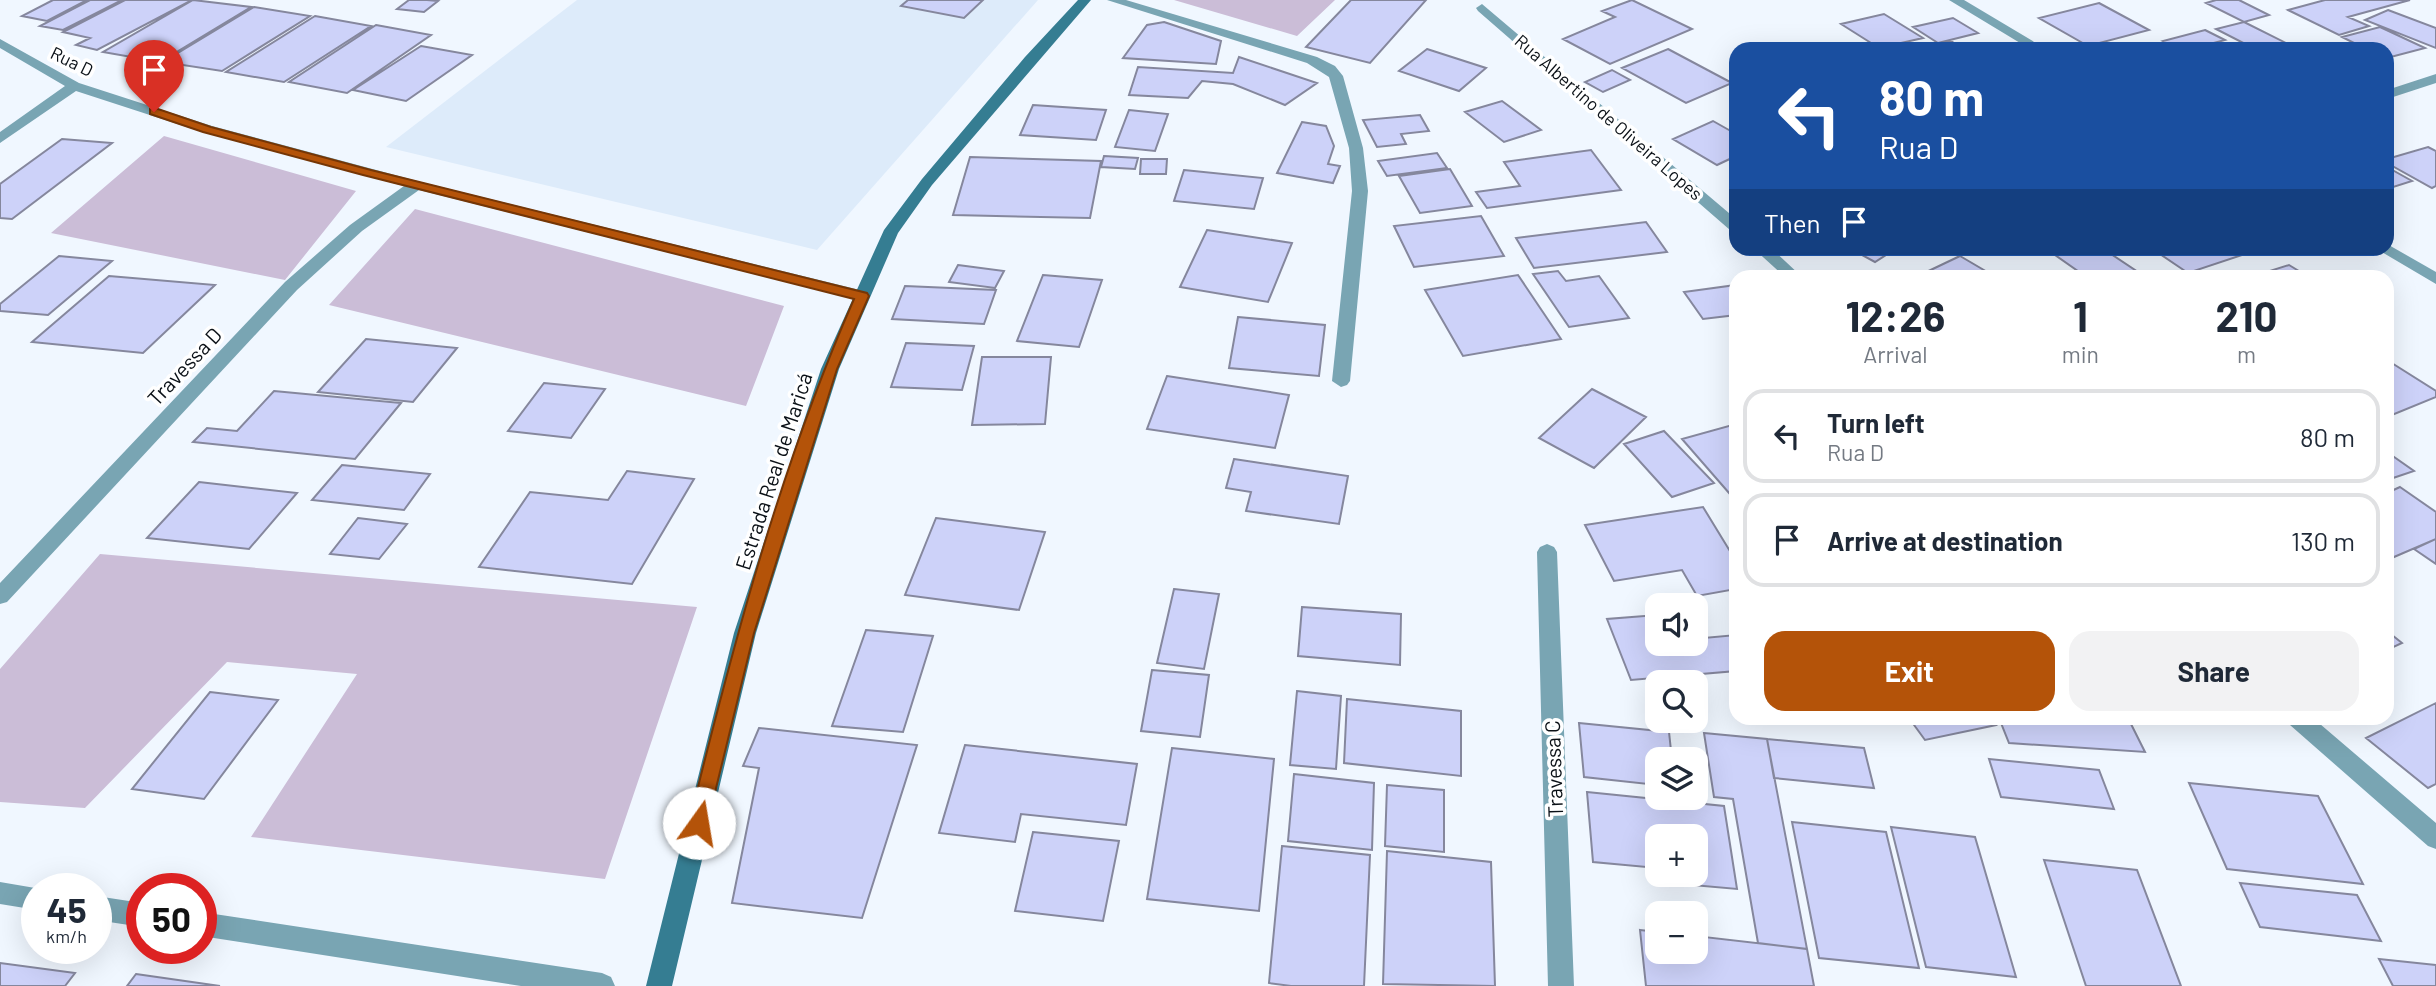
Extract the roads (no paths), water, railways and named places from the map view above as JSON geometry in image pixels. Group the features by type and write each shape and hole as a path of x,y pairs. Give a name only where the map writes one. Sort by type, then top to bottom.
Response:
{"main road":[{"name":"Estrada Real de Maricá","path":"659,986 745,633 830,369 890,233 928,182 1030,60 1085,0"}],"street":[{"path":"1113,0 1312,60 1330,69 1336,76 1356,148 1360,191 1341,382"},
{"path":"1955,0 2027,42"},
{"name":"Rua Albertino de Oliveira Lopes","path":"1482,8 1729,221"},
{"name":"Rua D","path":"0,43 74,86 207,129 416,185 862,296"},
{"path":"2394,93 2436,78"},
{"path":"0,139 74,86"},
{"name":"Travessa D","path":"0,596 291,286 356,228 416,185"},
{"path":"2394,254 2436,279"},
{"path":"1770,256 1786,270"},
{"name":"Travessa C","path":"1547,552 1561,986"},
{"path":"2306,725 2436,838"},
{"path":"0,893 21,896"},
{"path":"217,926 602,986"}]}
